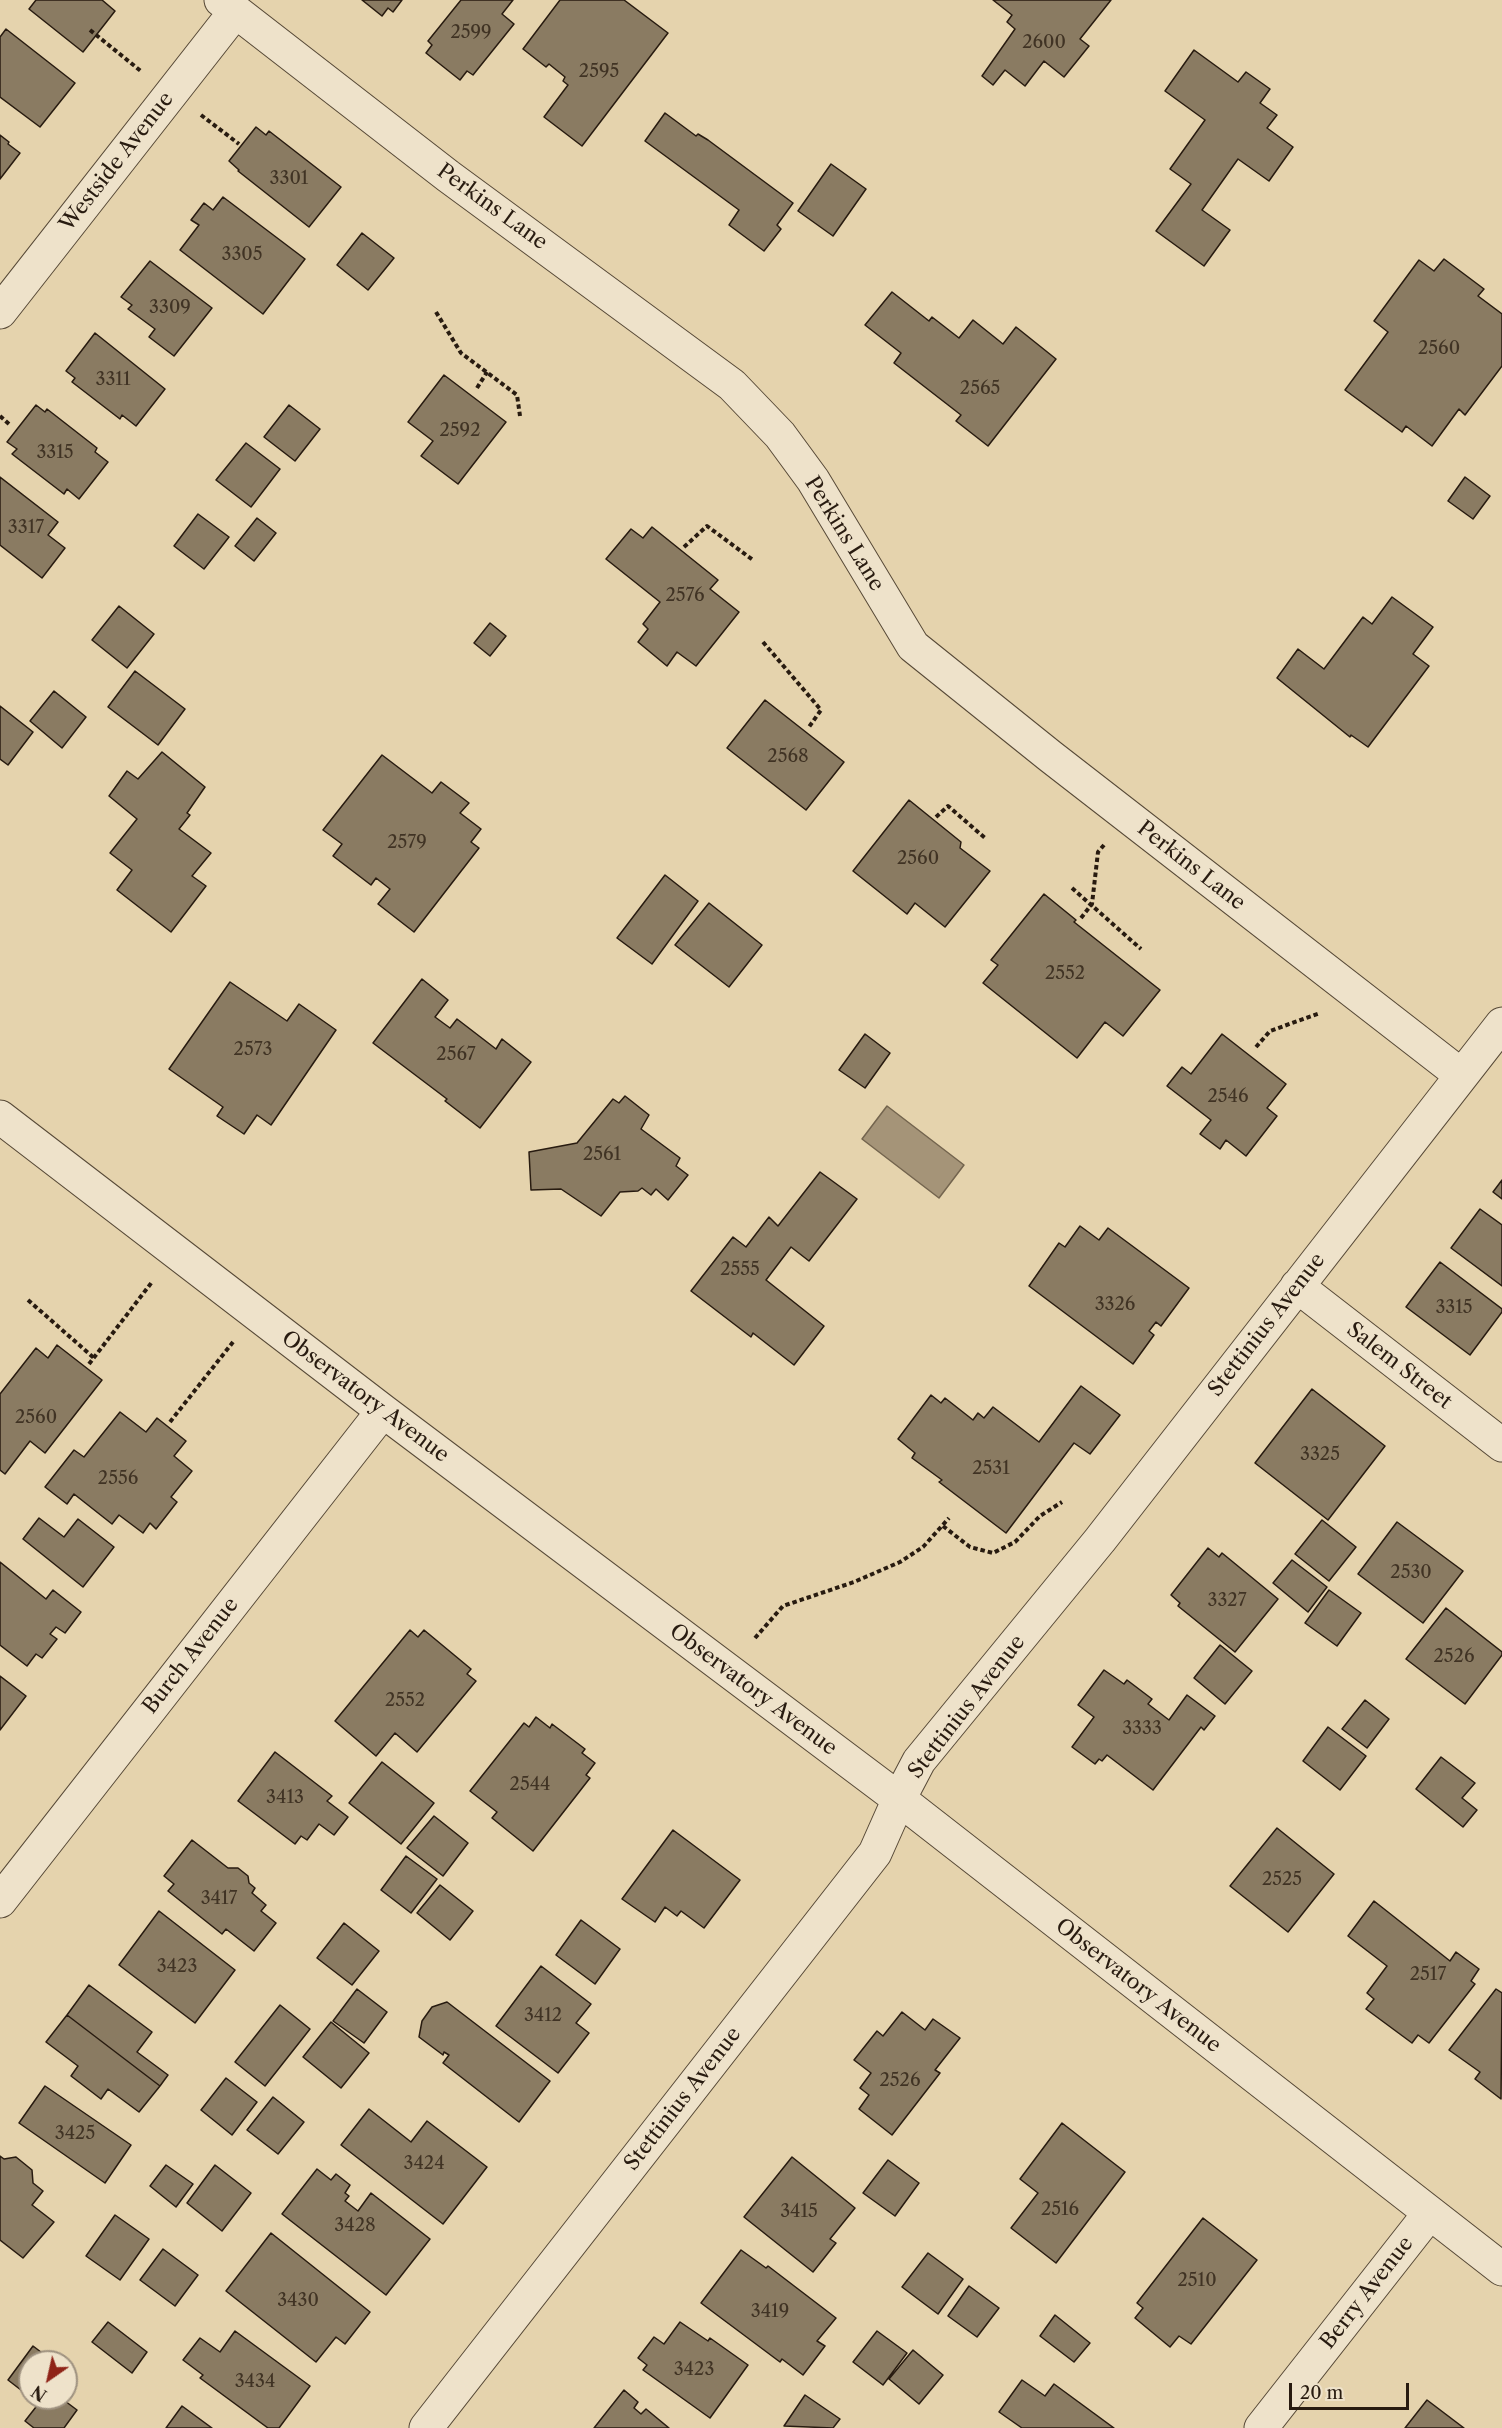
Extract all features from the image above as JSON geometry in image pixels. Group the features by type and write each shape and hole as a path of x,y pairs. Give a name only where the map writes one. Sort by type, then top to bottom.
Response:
{"street":[{"name":"Westside Avenue","path":"0,312 172,91 228,6"},
{"name":"Perkins Lane","path":"228,6 448,176 732,385 780,435 813,480 913,646 1128,817 1461,1075"},
{"name":"Stettinius Avenue","path":"426,2428 875,1853 919,1761 1100,1540 1502,1024"},
{"name":"Observatory Avenue","path":"0,1118 382,1411 899,1799 1502,2268"},
{"name":"Salem Street","path":"1297,1286 1502,1445"},
{"name":"Burch Avenue","path":"0,1901 382,1411"},
{"name":"Berry Avenue","path":"1261,2428 1430,2214"}],"path":[{"path":"90,30 138,69 172,91 239,144"},
{"path":"436,312 461,353 517,394 520,416"},
{"path":"477,388 486,372"},
{"path":"0,416 9,424"},
{"path":"684,548 708,526 753,560"},
{"path":"763,642 821,710 809,727"},
{"path":"936,817 948,806 985,838"},
{"path":"1081,918 1092,904 1098,852 1128,817"},
{"path":"1072,888 1141,949"},
{"path":"1256,1047 1270,1031 1316,1016 1351,989"},
{"path":"89,1364 175,1252"},
{"path":"28,1300 93,1358"},
{"path":"170,1422 255,1313"},
{"path":"943,1526 970,1547 993,1553 1015,1542 1040,1516 1062,1502"},
{"path":"755,1638 783,1606 854,1582 900,1562 923,1547 949,1518"}],"shaded area":[{"path":"887,1106 964,1165 939,1198 862,1139"}],"building":[{"path":"36,0 102,0 115,11 83,52 29,9"},
{"path":"362,0 402,0 393,12 388,8 382,16"},
{"path":"461,0 513,0 502,14 514,24 473,75 467,71 460,80 426,53 432,45 428,41"},
{"path":"560,0 624,0 668,33 582,146 544,117 568,85 563,81 565,77 549,64 546,67 523,49"},
{"path":"993,0 1111,0 1080,39 1089,46 1064,77 1044,61 1025,86 1005,70 993,85 982,76 1015,29 1007,22 1012,15"},
{"path":"6,29 75,83 40,127 0,97 0,37"},
{"path":"1194,50 1238,82 1246,72 1270,89 1260,103 1277,115 1267,128 1293,147 1269,181 1238,159 1202,210 1230,230 1204,266 1156,231 1191,184 1170,169 1205,120 1165,91"},
{"path":"665,113 696,136 698,134 708,140 793,203 777,225 781,229 764,251 729,225 739,210 645,141"},
{"path":"256,127 266,135 269,131 341,187 309,227 238,171 229,161"},
{"path":"0,135 20,153 0,179"},
{"path":"831,164 866,189 833,236 798,211"},
{"path":"223,197 305,259 263,314 180,250 199,225 191,220 204,203 213,210"},
{"path":"362,233 394,258 368,290 337,265"},
{"path":"1444,259 1484,289 1478,296 1502,314 1502,366 1465,415 1459,409 1432,446 1406,426 1402,432 1345,390 1388,332 1374,321 1419,260 1434,271"},
{"path":"150,261 212,308 174,356 149,337 155,329 128,309 132,305 121,297"},
{"path":"892,292 929,321 932,317 959,338 973,320 1003,344 1016,327 1056,359 988,446 956,421 961,415 894,363 901,353 865,325"},
{"path":"95,333 165,389 136,426 122,415 120,419 72,382 75,378 66,371"},
{"path":"444,375 506,422 458,484 421,456 433,441 408,422"},
{"path":"36,405 45,412 47,409 97,448 95,452 108,462 79,499 67,489 64,494 12,454 17,449 7,442"},
{"path":"289,405 320,429 295,461 264,437"},
{"path":"246,443 280,469 251,507 216,480"},
{"path":"0,477 58,522 48,535 65,548 42,578 0,545"},
{"path":"1465,477 1490,496 1473,519 1448,501"},
{"path":"198,514 229,537 204,569 174,546"},
{"path":"257,518 276,533 254,561 235,546"},
{"path":"652,527 718,580 710,589 739,612 696,666 677,652 667,666 638,642 648,629 643,624 660,602 606,559 631,529 643,538"},
{"path":"1392,597 1433,627 1413,654 1429,666 1368,747 1351,735 1350,737 1277,678 1298,649 1324,669 1363,617 1372,624"},
{"path":"119,606 154,634 127,668 92,640"},
{"path":"490,623 506,636 490,656 474,643"},
{"path":"135,671 185,709 158,745 108,707"},
{"path":"54,691 86,717 62,748 30,721"},
{"path":"765,700 844,762 806,810 727,748"},
{"path":"0,706 33,732 8,765 0,759"},
{"path":"162,752 205,787 187,813 190,815 179,829 211,853 192,876 206,886 171,932 117,890 132,870 110,853 137,819 109,796 127,771 138,779"},
{"path":"382,755 432,793 441,782 469,803 460,813 481,829 471,842 479,848 414,932 378,904 390,889 376,878 371,885 333,856 342,844 323,830"},
{"path":"909,800 961,842 960,848 990,871 945,927 915,903 907,914 853,871"},
{"path":"665,875 698,901 652,964 617,938"},
{"path":"1044,894 1076,920 1074,922 1160,990 1123,1036 1105,1022 1077,1058 983,983 998,965 991,960"},
{"path":"709,903 762,945 729,987 675,945"},
{"path":"422,979 448,1000 435,1017 450,1028 457,1019 496,1049 502,1039 531,1062 480,1128 445,1101 447,1099 373,1043"},
{"path":"230,982 287,1021 299,1004 336,1030 271,1125 257,1115 244,1134 217,1116 223,1107 169,1069"},
{"path":"865,1034 890,1053 865,1088 839,1070"},
{"path":"1222,1034 1286,1084 1267,1108 1277,1116 1246,1156 1226,1140 1220,1149 1200,1134 1211,1120 1167,1086 1182,1067 1191,1074"},
{"path":"625,1096 649,1115 641,1129 680,1158 676,1166 688,1175 668,1200 656,1189 651,1195 642,1188 638,1191 620,1192 601,1216 561,1189 531,1190 529,1152 577,1143 613,1099 619,1103"},
{"path":"820,1172 857,1199 809,1261 791,1247 766,1280 824,1326 794,1365 753,1333 751,1337 691,1291 733,1237 746,1247 769,1217 778,1226"},
{"path":"1502,1180 1502,1199 1493,1192"},
{"path":"1480,1209 1502,1225 1502,1286 1451,1248"},
{"path":"1080,1226 1099,1240 1108,1228 1189,1288 1161,1326 1156,1322 1149,1331 1154,1335 1133,1364 1029,1286 1059,1243 1065,1247"},
{"path":"1440,1262 1502,1309 1470,1355 1406,1307"},
{"path":"57,1345 102,1380 45,1453 30,1441 5,1474 0,1470 0,1394 36,1348 48,1358"},
{"path":"1081,1386 1120,1415 1090,1454 1074,1443 1006,1533 939,1482 942,1480 912,1458 915,1453 898,1439 931,1395 941,1403 945,1398 973,1420 978,1413 984,1418 993,1407 1039,1442"},
{"path":"1312,1389 1385,1446 1328,1520 1255,1463"},
{"path":"120,1412 146,1432 157,1418 186,1441 174,1456 192,1471 171,1497 177,1502 156,1529 150,1523 143,1533 119,1515 112,1524 74,1494 67,1504 45,1487 74,1450 84,1457"},
{"path":"39,1518 64,1537 78,1519 114,1547 83,1587 23,1539"},
{"path":"1322,1520 1356,1547 1329,1581 1295,1554"},
{"path":"1397,1522 1463,1571 1423,1623 1358,1574"},
{"path":"1208,1548 1219,1557 1222,1553 1278,1599 1235,1652 1178,1606 1180,1603 1171,1595"},
{"path":"1292,1560 1327,1587 1308,1612 1273,1583"},
{"path":"0,1562 46,1599 53,1590 81,1612 65,1633 56,1627 50,1634 57,1639 42,1658 36,1654 27,1666 0,1645"},
{"path":"1329,1590 1361,1613 1337,1646 1305,1623"},
{"path":"1446,1608 1502,1652 1465,1704 1406,1659"},
{"path":"410,1630 418,1637 424,1630 471,1669 467,1674 476,1681 417,1752 395,1733 376,1756 335,1721"},
{"path":"1220,1645 1252,1671 1225,1704 1194,1678"},
{"path":"1104,1670 1124,1684 1127,1680 1152,1699 1148,1704 1169,1720 1187,1695 1215,1716 1204,1730 1201,1727 1153,1790 1107,1755 1095,1764 1072,1747 1094,1717 1078,1705"},
{"path":"0,1676 26,1696 0,1730"},
{"path":"1365,1700 1389,1719 1367,1748 1342,1729"},
{"path":"536,1717 550,1728 552,1724 585,1749 582,1753 595,1763 586,1775 590,1778 533,1851 492,1818 497,1812 470,1791 524,1723 529,1727"},
{"path":"1328,1727 1366,1756 1340,1790 1303,1761"},
{"path":"275,1752 332,1796 327,1801 348,1817 334,1835 319,1824 307,1840 301,1836 295,1844 238,1801"},
{"path":"1441,1757 1475,1783 1462,1798 1477,1810 1463,1827 1416,1789"},
{"path":"382,1762 434,1803 401,1844 349,1803"},
{"path":"434,1816 468,1843 443,1876 407,1848"},
{"path":"1277,1828 1334,1874 1288,1932 1230,1886"},
{"path":"673,1830 740,1880 704,1928 681,1911 677,1916 665,1907 655,1922 622,1899"},
{"path":"192,1840 228,1868 238,1868 248,1876 249,1883 255,1888 252,1893 266,1905 261,1911 276,1923 254,1951 226,1929 222,1934 168,1891 174,1884 164,1876"},
{"path":"406,1856 437,1879 411,1913 381,1890"},
{"path":"440,1885 473,1911 450,1940 417,1913"},
{"path":"1374,1901 1450,1961 1456,1952 1479,1969 1471,1981 1475,1984 1429,2043 1418,2035 1412,2043 1366,2009 1374,1999 1367,1993 1387,1966 1348,1936"},
{"path":"159,1911 235,1970 195,2023 119,1965"},
{"path":"581,1920 620,1949 595,1984 556,1955"},
{"path":"344,1923 379,1951 352,1985 317,1958"},
{"path":"541,1966 591,2004 576,2023 589,2033 558,2073 496,2026"},
{"path":"89,1985 152,2032 137,2052 168,2075 160,2086 67,2015"},
{"path":"357,1989 387,2012 364,2043 333,2021"},
{"path":"1496,1989 1502,1993 1501,2099 1475,2079 1480,2072 1449,2050"},
{"path":"447,2002 550,2081 519,2122 443,2063 449,2055 444,2052 443,2055 419,2037 422,2021 432,2007"},
{"path":"280,2005 310,2029 265,2086 235,2062"},
{"path":"902,2012 925,2030 933,2019 960,2038 935,2070 940,2073 892,2135 859,2109 869,2095 860,2088 871,2073 854,2060 877,2031 883,2036"},
{"path":"67,2015 160,2086 139,2112 108,2089 101,2099 71,2076 78,2066 46,2042"},
{"path":"331,2022 369,2053 341,2088 303,2057"},
{"path":"226,2078 257,2102 232,2135 201,2110"},
{"path":"45,2086 131,2145 105,2183 19,2123"},
{"path":"273,2097 304,2122 278,2154 247,2130"},
{"path":"369,2109 411,2142 427,2121 487,2167 443,2224 341,2145"},
{"path":"1062,2123 1125,2172 1056,2263 1011,2228 1038,2193 1020,2179"},
{"path":"0,2156 4,2159 16,2157 32,2170 33,2183 43,2191 32,2205 54,2222 23,2258 0,2240"},
{"path":"792,2157 855,2208 830,2239 836,2243 813,2272 744,2217"},
{"path":"888,2160 919,2183 895,2216 863,2193"},
{"path":"166,2165 193,2184 176,2207 150,2186"},
{"path":"215,2165 251,2193 222,2231 187,2203"},
{"path":"317,2169 331,2180 336,2174 350,2185 345,2193 349,2196 345,2201 358,2211 371,2193 430,2239 386,2295 282,2214"},
{"path":"115,2215 149,2239 120,2280 86,2256"},
{"path":"1203,2218 1257,2260 1191,2344 1179,2336 1170,2347 1135,2318 1143,2308 1137,2303"},
{"path":"271,2233 370,2312 345,2344 336,2337 316,2362 226,2291"},
{"path":"163,2249 198,2275 175,2306 140,2280"},
{"path":"741,2250 766,2268 768,2266 836,2318 817,2341 825,2346 803,2375 782,2359 780,2362 701,2303"},
{"path":"928,2253 963,2279 938,2314 902,2287"},
{"path":"969,2286 999,2308 977,2337 948,2316"},
{"path":"1055,2315 1090,2343 1074,2362 1040,2336"},
{"path":"108,2322 147,2352 132,2373 92,2342"},
{"path":"680,2322 708,2341 710,2338 748,2365 710,2418 643,2370 647,2365 638,2358 654,2337 664,2344"},
{"path":"235,2331 310,2386 279,2428 268,2428 200,2378 203,2375 183,2360 200,2338 220,2352"},
{"path":"877,2331 907,2353 883,2385 853,2362"},
{"path":"913,2350 943,2375 919,2404 889,2379"},
{"path":"18,2366 18,2388 8,2380"},
{"path":"1022,2380 1045,2396 1054,2384 1114,2428 1022,2428 999,2412"},
{"path":"624,2390 638,2402 634,2408 641,2414 646,2409 669,2428 594,2428"},
{"path":"805,2395 840,2419 833,2428 784,2426"},
{"path":"1427,2400 1464,2428 1405,2428"},
{"path":"182,2406 212,2428 166,2428"},
{"path":"34,2410 77,2410 64,2428 34,2428 25,2421"}]}
